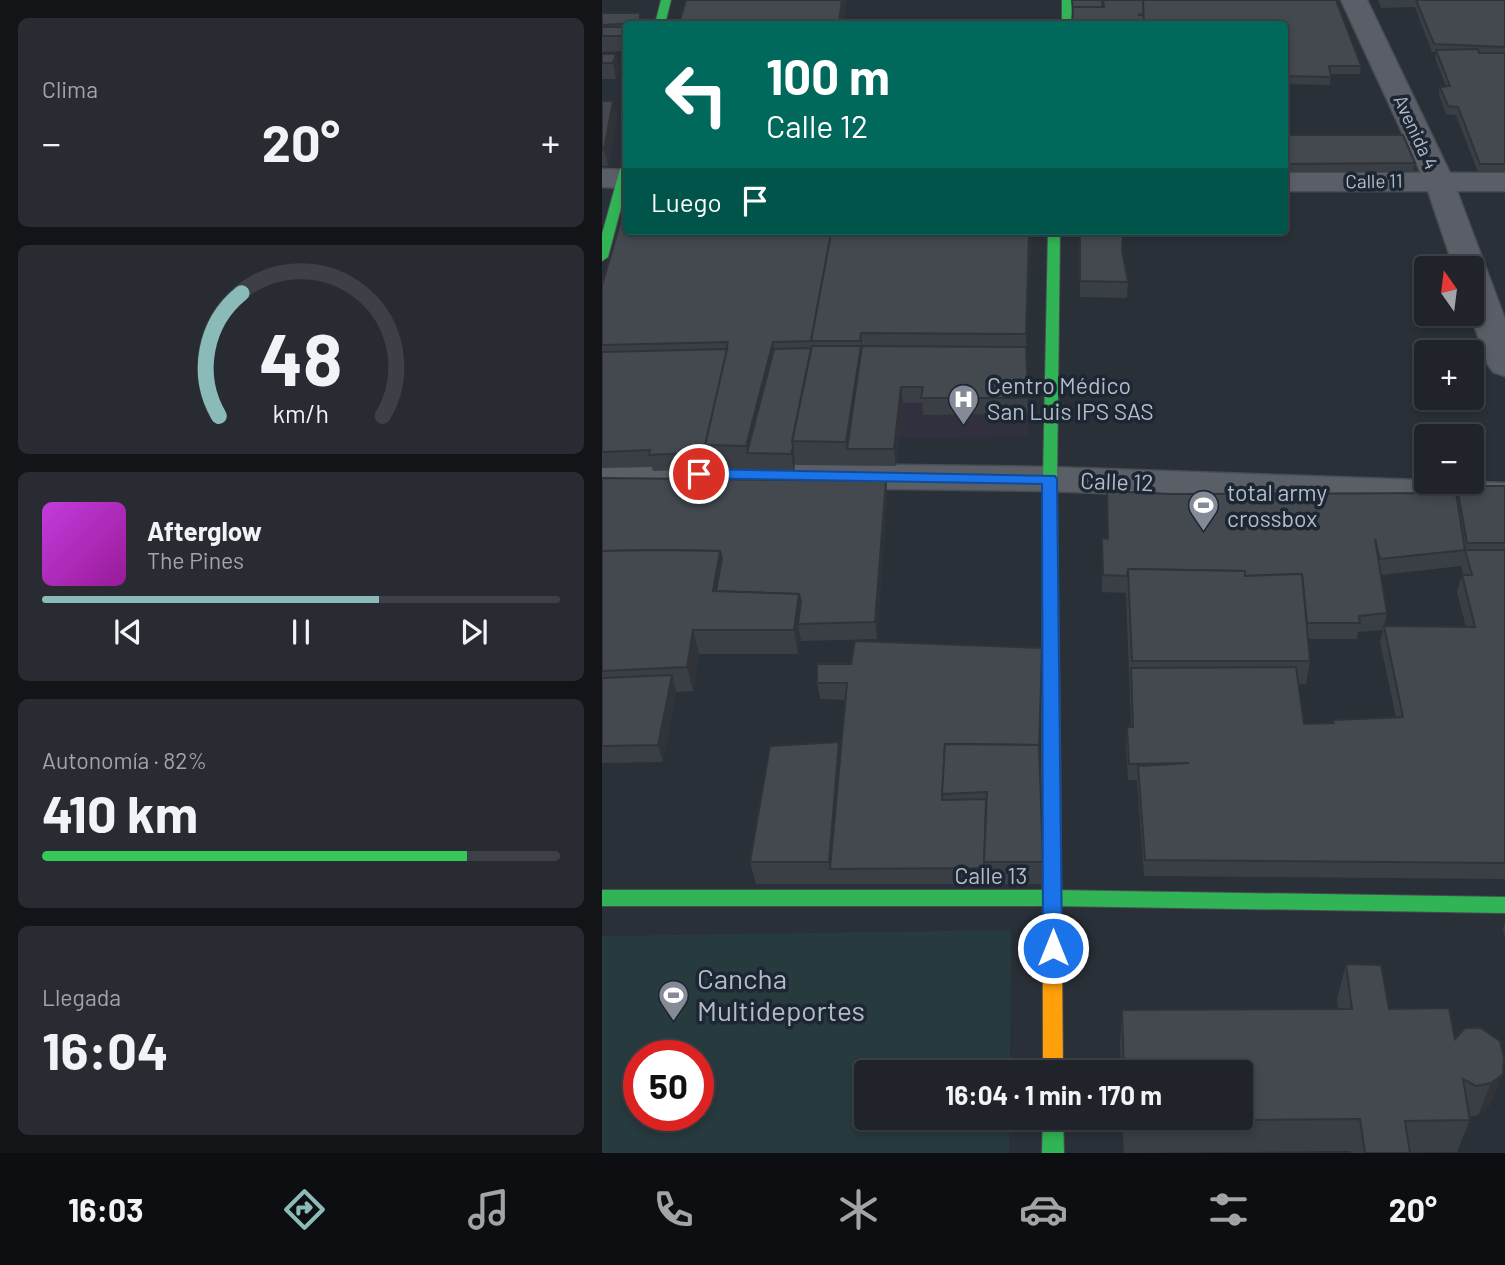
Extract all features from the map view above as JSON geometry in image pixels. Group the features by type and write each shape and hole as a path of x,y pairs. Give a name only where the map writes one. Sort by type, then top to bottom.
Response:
{"main road":[{"path":"661,21 666,0"},
{"path":"1067,0 1067,21"},
{"path":"602,257 620,176"},
{"path":"1053,1060 1050,479 1054,235"},
{"name":"Calle 13","path":"602,898 1052,898 1505,905"},
{"path":"1053,1130 1053,1153"}],"street":[{"name":"Avenida 4","path":"1354,0 1439,181 1466,256"},
{"name":"Calle 11","path":"1288,182 1505,181"},
{"name":"Avenida 4","path":"1484,306 1505,365"},
{"name":"Calle 12","path":"602,473 1050,479 1505,496"}],"shaded area":[{"name":"Centro Médico San Luis IPS SAS","path":"903,403 1028,414 1028,437 899,438"}],"green space":[{"path":"1011,930 1010,1060 854,1060 854,1130 1009,1130 1009,1153 602,1153 602,936"}],"building":[{"path":"686,0 842,0 839,21 680,21"},
{"path":"1072,0 1102,0 1103,7 1073,7 1073,12"},
{"path":"1103,0 1143,0 1144,14 1138,15 1144,15 1144,21 1072,21 1073,7 1104,7"},
{"path":"1143,0 1336,0 1361,66 1329,66 1331,77 1288,76 1288,21 1144,21"},
{"path":"1416,0 1505,0 1505,47 1434,44"},
{"path":"602,13 640,13 640,21 602,25"},
{"path":"602,27 623,27 623,36 602,36"},
{"path":"1478,49 1479,53 1505,53 1505,164 1480,164 1458,107 1448,106 1440,87 1450,86 1436,50"},
{"path":"602,54 616,54 613,63 602,63"},
{"path":"602,101 613,101 604,150 602,150"},
{"path":"1288,135 1403,135 1415,163 1288,164"},
{"path":"623,214 623,235 831,235 813,341 773,342 746,446 705,445 728,342 602,345 602,285"},
{"path":"831,235 1029,235 1026,334 861,333 860,341 811,341"},
{"path":"1080,235 1123,235 1122,250 1128,282 1080,281"},
{"path":"812,346 861,346 846,442 792,441"},
{"path":"862,346 1026,347 1028,398 921,398 923,387 901,387 894,449 847,449"},
{"path":"811,348 791,454 747,453 774,349"},
{"path":"727,349 705,445 707,452 649,455 650,450 602,452 602,352"},
{"path":"602,478 886,481 875,622 798,624 801,601 799,594 716,591 722,558 720,551 602,551"},
{"path":"1484,486 1505,486 1505,543 1467,543 1458,494 1484,494"},
{"path":"1107,491 1171,494 1456,494 1465,550 1380,559 1375,539 1387,613 1359,616 1360,623 1307,623 1302,574 1245,576 1245,571 1128,569 1127,576 1103,575 1102,538 1108,539"},
{"path":"1465,550 1505,550 1505,863 1145,860 1138,766 1189,763 1129,764 1127,727 1133,727 1131,668 1296,667 1304,724 1403,717 1384,626 1475,627 1462,575 1472,575"},
{"path":"602,551 720,551 713,591 799,594 794,630 693,630 687,667 602,671"},
{"path":"1128,569 1245,571 1245,576 1302,574 1310,661 1132,661"},
{"path":"855,641 1042,648 1039,749 1039,745 945,744 942,800 986,799 984,868 830,869 847,683 817,683 817,664 851,664"},
{"path":"672,675 658,745 602,746 602,678"},
{"path":"839,742 829,862 750,862 770,746"},
{"path":"945,744 1039,745 1043,862 984,862 987,792 942,794"},
{"path":"1346,964 1381,965 1389,1009 1449,1008 1455,1039 1465,1028 1481,1028 1500,1041 1504,1058 1503,1074 1491,1083 1476,1086 1463,1079 1470,1120 1405,1121 1410,1153 1365,1153 1360,1119 1253,1120 1253,1060 1124,1060 1122,1010 1352,1009"}],"traffic: fast":[{"path":"661,21 666,0"},
{"path":"1067,0 1067,21"},
{"path":"602,257 623,180"},
{"path":"1051,725 1050,479 1054,235"},
{"path":"602,898 1052,898 1505,905"},
{"path":"1053,1130 1053,1153"}],"traffic: slow":[{"path":"1051,725 1053,1060"}],"place":[{"name":"Centro Médico San Luis IPS SAS","path":"964,426"},
{"name":"total army crossbox","path":"1204,533"},
{"name":"Cancha Multideportes","path":"674,1022"}],"route":[{"path":"699,474 1050,479 1053,948"}]}
